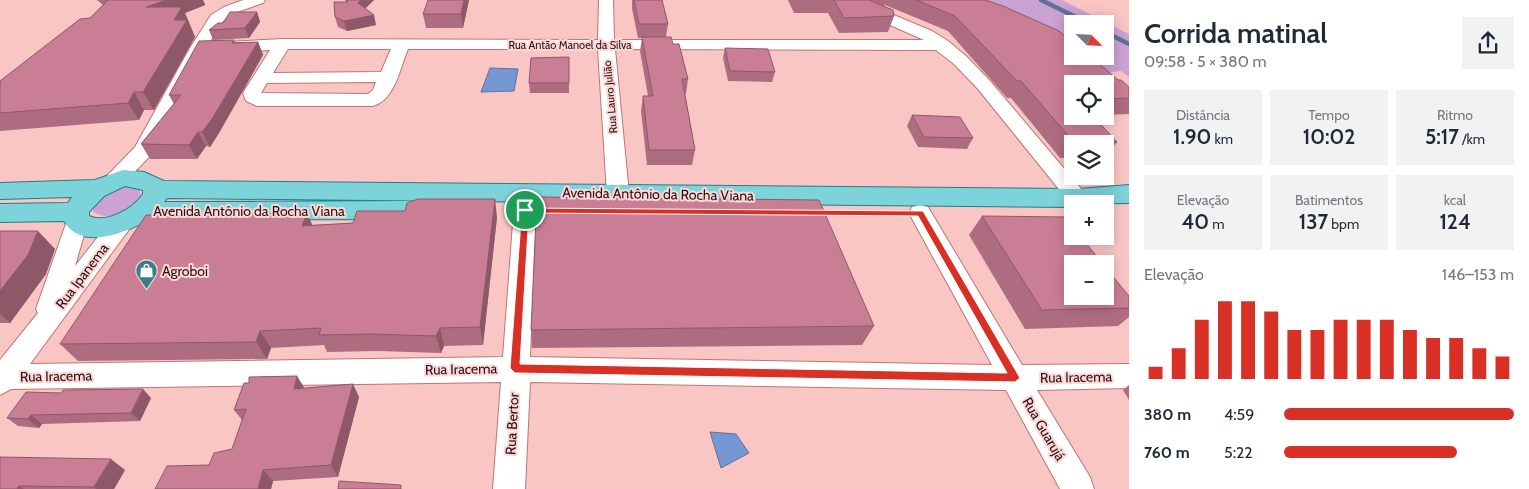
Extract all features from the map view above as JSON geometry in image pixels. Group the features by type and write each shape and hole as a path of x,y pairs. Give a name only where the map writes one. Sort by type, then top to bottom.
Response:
{"main road":[{"path":"0,213 76,217 94,228 121,224 148,193 123,178 105,185 82,200 76,217"},
{"path":"0,191 105,185"},
{"name":"Avenida Antônio da Rocha Viana","path":"148,193 618,194 1064,206"},
{"name":"Avenida Antônio da Rocha Viana","path":"148,193 525,210 920,213 1064,206"},
{"name":"Avenida Antônio da Rocha Viana","path":"1114,197 1129,194"},
{"path":"1114,213 1129,212"}],"street":[{"name":"Rua Lauro Julião","path":"606,0 606,45 618,194"},
{"path":"845,0 916,29 942,45 984,85 1067,195"},
{"path":"105,185 143,150 198,48 217,18 246,1"},
{"name":"Rua Antão Manoel da Silva","path":"278,51 606,45 942,45"},
{"path":"198,48 278,51"},
{"path":"278,51 252,93 253,97 257,100 367,101 378,97 398,50"},
{"path":"143,150 148,193"},
{"name":"Rua Bertor","path":"509,489 525,210"},
{"name":"Rua Guarujá","path":"920,213 1078,489"},
{"name":"Rua Ipanema","path":"43,328 76,217"},
{"name":"Rua Ipanema","path":"2,379 121,224"},
{"name":"Rua Iracema","path":"2,379 515,368 1015,378 1129,376"}],"shaded area":[{"path":"922,0 1062,0 1092,15 1064,15 1064,64"},
{"path":"1114,26 1129,34 1129,77 1121,71 1089,75 1067,65 1114,65"},
{"path":"122,186 135,187 140,192 139,198 134,205 114,215 103,216 93,211 93,202"}],"water":[{"path":"490,68 518,69 514,91 481,92"},
{"path":"710,432 736,434 749,453 721,468"}],"building":[{"path":"106,0 167,0 146,7 182,7 174,20 187,20 143,92 134,92 128,103 0,113 0,81 80,19 90,18"},
{"path":"347,0 361,0 358,3 374,15 344,21 335,17 334,2 348,2"},
{"path":"428,0 464,0 461,14 423,14"},
{"path":"634,0 662,0 668,24 639,24"},
{"path":"834,0 869,0 893,10 894,16 844,18"},
{"path":"916,0 985,0 1059,31 1064,35 1064,65 1100,65 1112,75 1064,75 1064,125 1101,125 1111,135 1068,135 1021,81 1017,81 955,16"},
{"path":"230,12 257,12 245,28 209,30 218,23 223,23"},
{"path":"642,37 671,37 673,44 679,44 688,79 682,79 695,150 649,150 643,96 653,96"},
{"path":"234,40 232,43 258,42 212,119 202,132 198,132 189,145 141,144 181,95 169,95 199,41"},
{"path":"725,48 768,49 775,72 730,71"},
{"path":"569,57 569,83 529,83 531,58"},
{"path":"1114,77 1129,87 1129,98 1114,99"},
{"path":"912,115 960,117 973,138 924,137"},
{"path":"537,197 819,200 874,326 531,330"},
{"path":"418,199 495,199 480,327 440,328 436,336 319,335 321,328 260,331 256,342 60,344 146,215 307,213 302,226 353,223 357,211 405,211 407,203"},
{"path":"982,216 1064,217 1064,245 1087,245 1096,255 1064,255 1064,305 1114,305 1114,278 1129,296 1129,308 1042,310"},
{"path":"0,231 38,231 28,255 0,291"},
{"path":"297,376 294,389 353,384 331,465 263,470 258,489 155,489 167,466 209,465 214,453 232,449 246,409 234,410 244,383 249,383 249,377"},
{"path":"143,389 131,413 31,415 28,419 7,418 26,392 61,393 63,390"},
{"path":"0,457 111,459 94,487 19,486 17,489 0,489"},
{"path":"339,481 401,485 401,489 338,489"}],"waterway":[{"path":"1041,0 1072,15"},
{"path":"1114,36 1129,44"}],"place":[{"name":"Agroboi","path":"146,290"}],"route":[{"path":"525,210 920,213 1015,378 515,368 525,210"}]}
